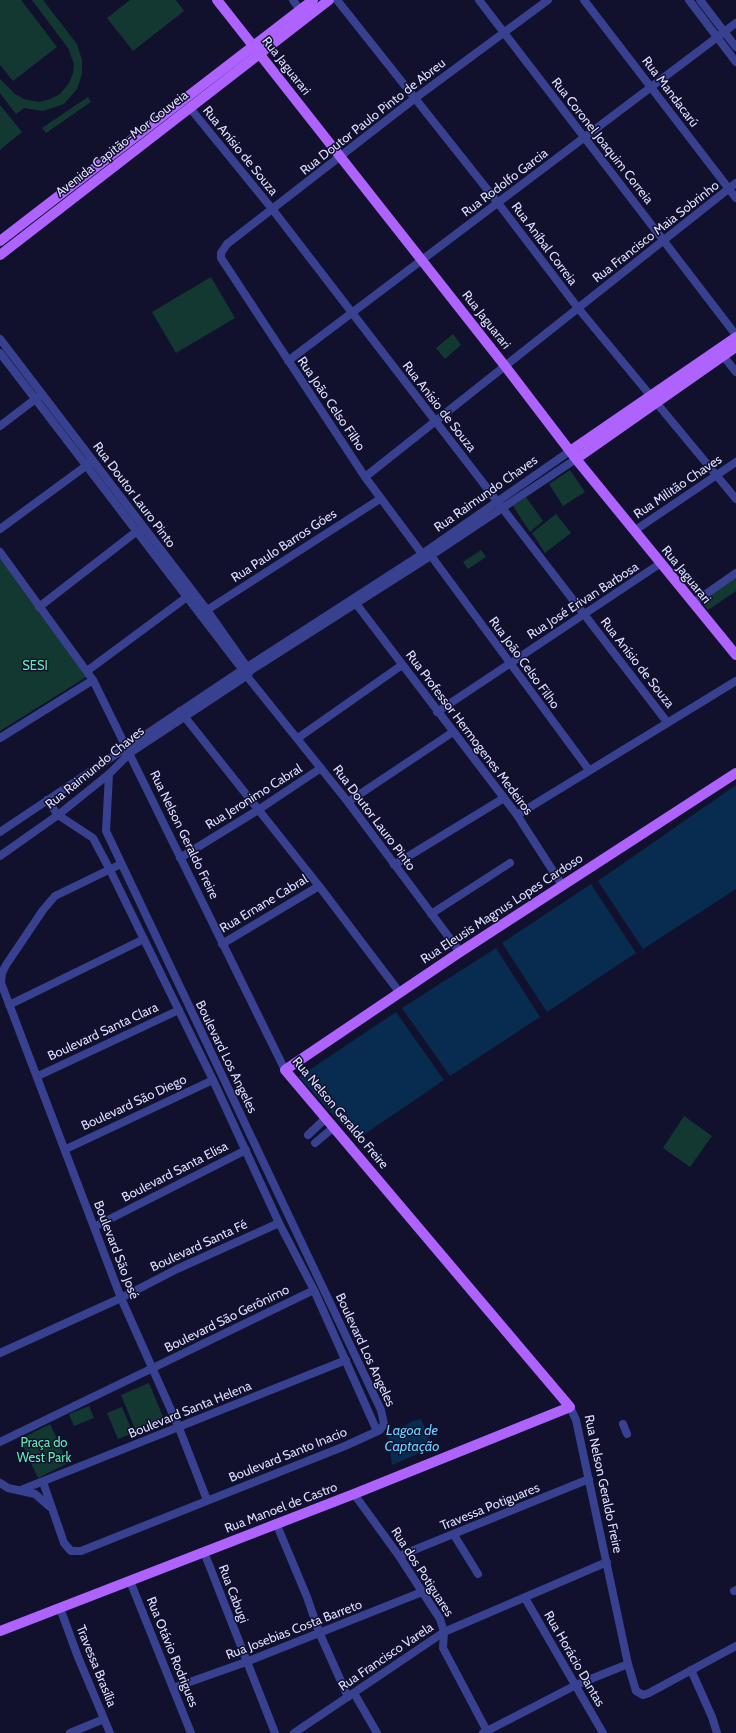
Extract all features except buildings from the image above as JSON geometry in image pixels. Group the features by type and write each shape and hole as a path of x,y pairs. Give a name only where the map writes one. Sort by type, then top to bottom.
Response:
{"main road":[{"name":"Rua Jaguarari","path":"217,0 341,156 573,455 736,656"},
{"path":"257,50 313,0"},
{"path":"257,50 328,0"},
{"name":"Avenida Capitão-Mor Gouveia","path":"1,253 190,108 257,50"},
{"name":"Avenida Capitão-Mor Gouveia","path":"0,241 73,185 257,50"},
{"path":"67,203 73,185"},
{"name":"Rua Raimundo Chaves","path":"573,455 720,353 736,336"},
{"name":"Rua Raimundo Chaves","path":"720,353 736,347"},
{"name":"Rua Eleusis Magnus Lopes Cardoso","path":"285,1070 460,952 736,773"},
{"name":"Rua Nelson Geraldo Freire","path":"285,1070 334,1126 570,1407"},
{"name":"Rua Manoel de Castro","path":"0,1630 354,1494 570,1407"}],"street":[{"path":"293,0 300,10"},
{"name":"Rua Aníbal Correia","path":"337,0 498,203 578,308 736,499"},
{"name":"Rua Coronel Joaquim Correia","path":"479,0 736,336"},
{"name":"Rua Doutor Paulo Pinto de Abreu","path":"221,258 221,253 227,244 273,210 414,99 548,0"},
{"name":"Rua Mandacarú","path":"584,0 652,86 736,198"},
{"path":"689,0 736,62"},
{"path":"700,0 736,47"},
{"name":"Rua Rodolfo Garcia","path":"288,361 736,23"},
{"name":"Rua Anísio de Souza","path":"190,108 273,210 667,722"},
{"name":"Rua Francisco Maia Sobrinho","path":"365,477 736,183"},
{"name":"Rua João Celso Filho","path":"221,258 380,499 427,555 589,770"},
{"name":"Rua Doutor Lauro Pinto","path":"0,339 39,396 204,612 268,700 348,802 460,952"},
{"name":"Rua Doutor Lauro Pinto","path":"0,353 39,396"},
{"path":"720,353 736,372"},
{"path":"0,426 39,396"},
{"name":"Rua Raimundo Chaves","path":"427,555 497,501 573,455"},
{"name":"Rua Raimundo Chaves","path":"0,832 355,601 503,509 573,455"},
{"name":"Rua Militão Chaves","path":"634,531 736,462"},
{"path":"0,529 90,463"},
{"name":"Rua Paulo Barros Góes","path":"204,612 380,499"},
{"path":"39,606 140,529"},
{"name":"Rua Nelson Geraldo Freire","path":"0,552 93,680 285,1070"},
{"name":"Rua José Erivan Barbosa","path":"437,712 661,563"},
{"path":"693,603 736,574"},
{"path":"87,671 191,595"},
{"name":"Rua Professor Hermogenes Medeiros","path":"355,601 452,732 517,815 562,885"},
{"path":"298,738 402,665"},
{"path":"0,738 93,680"},
{"path":"517,815 736,681"},
{"path":"182,714 319,886 400,992"},
{"path":"348,802 377,786 452,732"},
{"name":"Rua Raimundo Chaves","path":"0,856 58,815 109,774 128,750"},
{"name":"Rua Jeronimo Cabral","path":"180,858 258,810 321,768"},
{"name":"Boulevard Los Angeles","path":"47,800 58,815 93,838 110,870 213,1080 279,1223 314,1290 377,1431 382,1428 384,1420 376,1399 106,832 109,774"},
{"path":"394,865 504,798"},
{"path":"93,838 106,832"},
{"path":"431,914 510,863"},
{"name":"Boulevard São José","path":"121,864 55,896 42,910 2,973 1,983 66,1149 121,1298 179,1428 207,1500"},
{"name":"Rua Ernane Cabral","path":"222,944 319,886"},
{"path":"9,1005 144,939"},
{"name":"Boulevard Santa Clara","path":"38,1076 179,1010"},
{"path":"189,1032 197,1035 199,1032 198,1027"},
{"path":"202,1059 203,1052 210,1052"},
{"name":"Boulevard São Diego","path":"66,1149 213,1080"},
{"path":"308,1135 326,1118"},
{"path":"315,1143 334,1126"},
{"name":"Boulevard Santa Elisa","path":"94,1227 246,1150"},
{"path":"256,1171 263,1172 265,1166"},
{"path":"269,1199 272,1192 278,1194"},
{"name":"Boulevard Santa Fé","path":"0,1353 121,1298 177,1269 279,1223"},
{"name":"Boulevard São Gerônimo","path":"152,1369 314,1290"},
{"name":"Boulevard Santa Helena","path":"21,1490 346,1360"},
{"path":"0,1442 152,1369"},
{"path":"365,1403 376,1399"},
{"name":"Rua Nelson Geraldo Freire","path":"570,1407 576,1420 628,1664 636,1691 643,1695 691,1670"},
{"path":"623,1424 627,1434"},
{"name":"Boulevard Santo Inacio","path":"207,1500 346,1446 377,1431"},
{"name":"Travessa Potiguares","path":"399,1556 589,1479"},
{"path":"43,1482 64,1544 71,1551 77,1551 207,1500"},
{"path":"0,1483 8,1488 21,1490 38,1496 52,1510"},
{"name":"Rua dos Potiguares","path":"354,1494 399,1556 440,1619 444,1632 443,1648 486,1732"},
{"path":"276,1523 307,1597 319,1632 351,1695 377,1733"},
{"path":"454,1535 478,1574"},
{"name":"Rua Cabugi","path":"204,1552 275,1733"},
{"name":"Rua Francisco Varela","path":"294,1733 444,1632 607,1562"},
{"name":"Rua Otávio Rodrigues","path":"130,1580 191,1733"},
{"name":"Rua Josebias Costa Barreto","path":"173,1688 246,1662 422,1592"},
{"name":"Rua Horácio Dantas","path":"525,1598 603,1733"},
{"name":"Travessa Brasília","path":"60,1608 68,1632 110,1733"},
{"path":"717,1733 712,1717 691,1670 736,1646"},
{"path":"486,1732 576,1685 628,1664"},
{"path":"70,1733 104,1718"}],"green space":[{"path":"0,0 21,0 57,47 13,81 0,65"},
{"path":"32,0 43,0 77,44 82,60 82,74 77,89 64,104 43,111 24,108 16,114 0,93 0,79 15,94 24,99 39,102 60,94 69,83 73,73 74,64 68,48"},
{"path":"130,0 176,0 184,11 133,51 107,18"},
{"path":"88,97 91,102 46,133 42,128"},
{"path":"0,105 22,132 0,150"},
{"path":"211,277 235,318 176,353 152,312"},
{"path":"453,334 461,345 445,359 436,348"},
{"path":"570,470 585,492 563,506 549,484"},
{"path":"526,497 543,521 530,532 513,506"},
{"path":"556,514 571,533 545,553 532,533"},
{"path":"481,550 486,557 468,569 463,562"},
{"name":"SESI","path":"0,559 88,676 0,731"},
{"path":"736,576 736,591 708,610 701,601"},
{"path":"684,1116 712,1136 690,1167 663,1148"},
{"path":"149,1383 166,1424 138,1436 121,1395"},
{"path":"89,1406 94,1418 74,1426 69,1414"},
{"path":"122,1407 133,1433 118,1439 107,1413"},
{"name":"Praça do West Park","path":"50,1424 68,1463 38,1478 20,1439"}],"water":[{"path":"736,785 736,889 643,949 598,881"},
{"path":"591,884 636,953 547,1012 502,943"},
{"path":"496,948 540,1017 450,1076 402,1008"},
{"path":"396,1012 444,1080 356,1140 299,1077"},
{"name":"Lagoa de Captação","path":"421,1419 433,1447 392,1465 388,1435 413,1421"}]}
